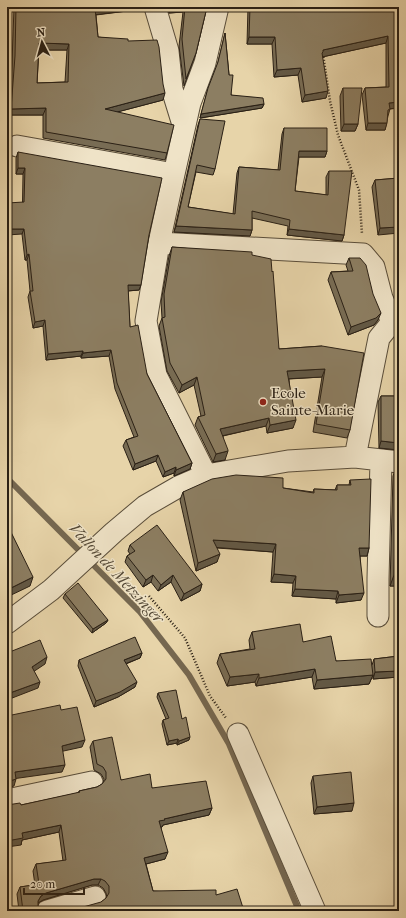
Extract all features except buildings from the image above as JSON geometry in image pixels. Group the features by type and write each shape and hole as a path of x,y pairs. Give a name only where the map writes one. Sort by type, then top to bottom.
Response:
{"street":[{"path":"155,7 168,51 172,89 184,129"},
{"path":"206,475 156,375 146,321 159,243 190,102 204,63 218,7"},
{"path":"17,146 174,174"},
{"path":"159,243 364,254 374,267 382,298 396,322 379,338 355,457"},
{"path":"7,623 51,590 145,506 178,487 206,475 288,462 355,457 390,461 378,579 378,616"},
{"path":"238,734 315,911"},
{"path":"7,800 92,782"},
{"path":"47,911 95,897"}],"path":[{"path":"323,52 330,101 338,135 359,190 364,254"},
{"path":"149,596 185,638 210,696 238,734"}],"waterway":[{"name":"Vallon de Metzinger","path":"7,478 140,612 189,675 229,744 299,911"}],"place":[{"name":"Ecole Sainte-Marie","path":"263,402"}]}
